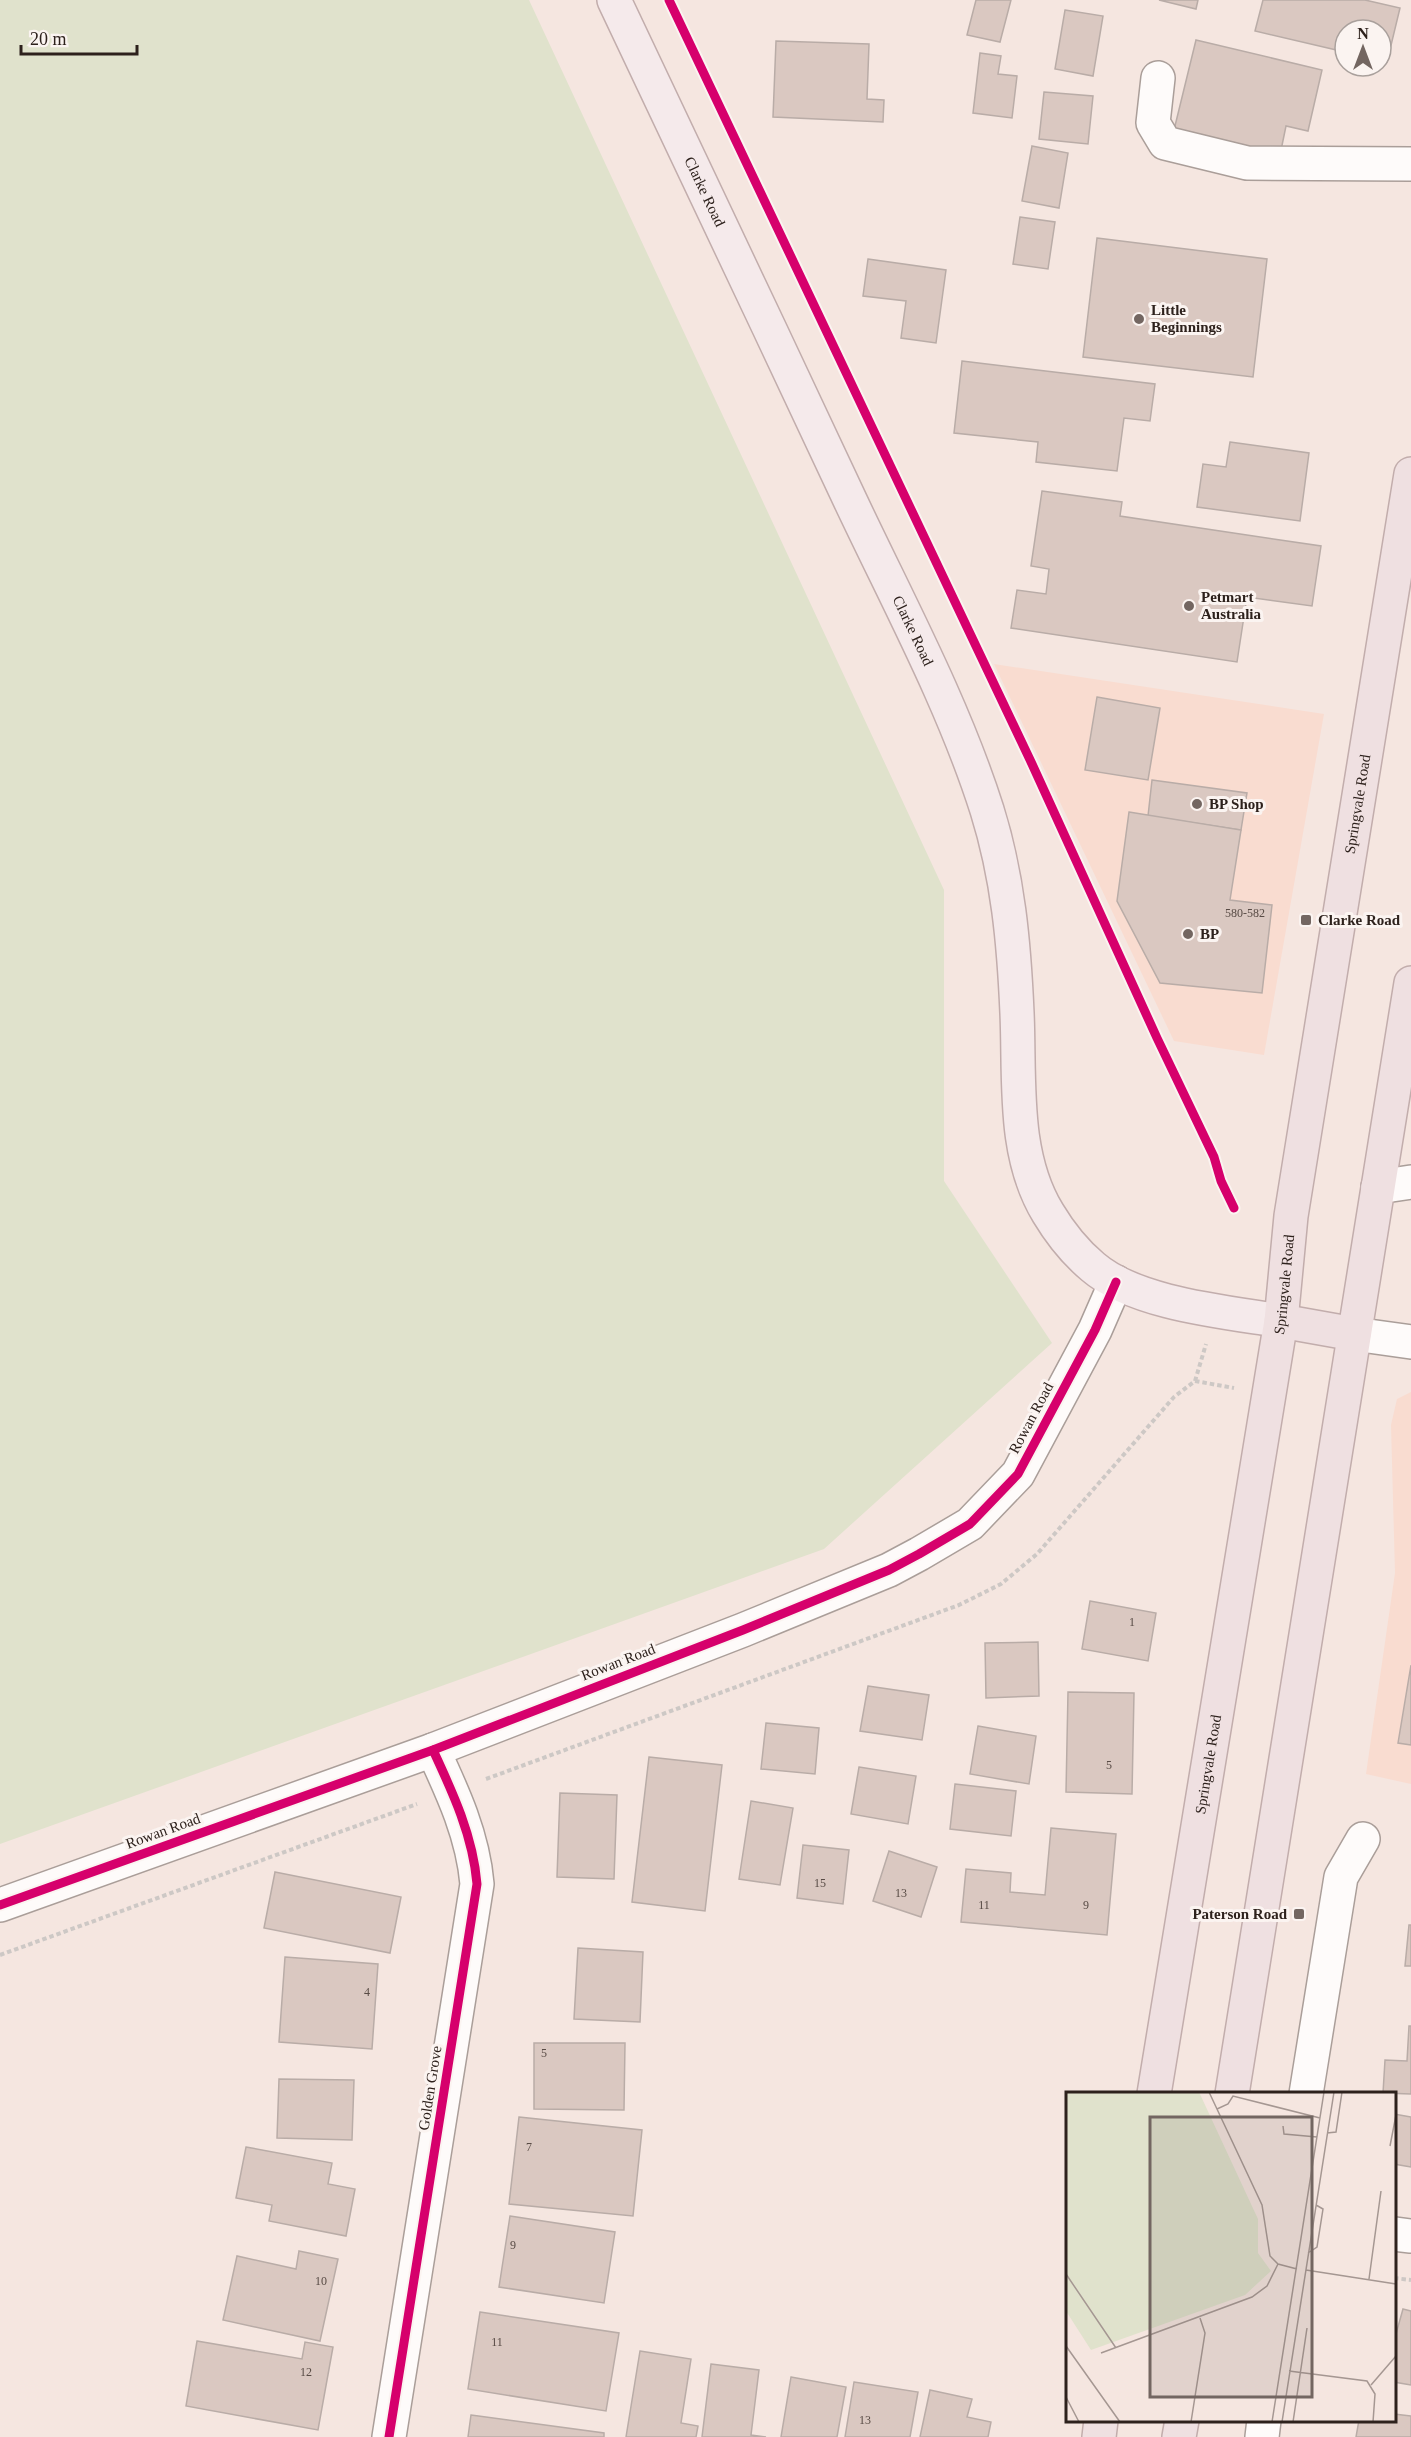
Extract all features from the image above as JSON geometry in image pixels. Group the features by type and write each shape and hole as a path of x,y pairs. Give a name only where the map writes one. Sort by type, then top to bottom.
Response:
{"highway":[{"name":"Springvale Road","path":"1154,2092 1281,1321 1291,1216 1411,474"},
{"path":"1232,2092 1411,983"},
{"name":"Clarke Road","path":"1281,1321 1354,1334"},
{"path":"1099,2437 1101,2422"},
{"path":"1179,2437 1182,2422"}],"main road":[{"name":"Clarke Road","path":"615,0 916,639 974,769 1000,853 1012,923 1024,1152 1041,1200 1067,1242 1095,1269 1116,1282 1143,1293 1192,1306 1281,1321"}],"street":[{"path":"1158,78 1153,123 1165,143 1247,163 1411,164"},
{"path":"1378,1187 1411,1182"},
{"name":"Rowan Road","path":"0,1905 433,1750 743,1630 889,1570 970,1524 1018,1474 1095,1330 1116,1282"},
{"path":"1354,1334 1411,1342"},
{"name":"Golden Grove","path":"389,2437 477,1884 463,1819 433,1750"},
{"path":"1306,2092 1341,1877 1363,1839"},
{"path":"1396,2234 1411,2236"},
{"path":"1262,2437 1264,2422"}],"path":[{"path":"1396,2278 1411,2280"}],"shaded area":[{"path":"994,664 1324,714 1264,1055 1174,1041"},
{"path":"1411,1392 1411,1784 1366,1774 1395,1573 1391,1425 1397,1399"}],"green space":[{"path":"0,0 529,0 944,890 944,1181 1052,1343 824,1549 0,1844"}],"building":[{"path":"976,0 1011,0 1000,42 967,35"},
{"path":"1159,0 1198,0 1196,9"},
{"path":"1263,0 1365,0 1400,8 1393,37 1393,18 1333,18 1333,49 1255,31"},
{"path":"1065,10 1103,16 1093,76 1055,69"},
{"path":"1196,40 1322,70 1308,131 1286,126 1280,155 1174,130"},
{"path":"776,41 869,44 867,99 884,100 883,122 773,117"},
{"path":"980,53 1001,56 998,74 1017,76 1012,118 973,113"},
{"path":"1044,92 1093,96 1088,144 1039,139"},
{"path":"1032,146 1068,153 1059,208 1022,201"},
{"path":"1020,217 1055,222 1048,269 1013,264"},
{"path":"1097,238 1267,259 1253,377 1083,357"},
{"path":"868,259 946,270 936,343 901,338 906,301 863,296"},
{"path":"962,361 1155,384 1150,421 1124,418 1117,471 1036,462 1038,442 954,433"},
{"path":"1230,442 1309,453 1300,521 1197,507 1203,464 1226,467"},
{"path":"1042,491 1122,502 1120,516 1321,546 1312,606 1247,597 1237,662 1011,628 1017,590 1046,594 1049,569 1031,566"},
{"path":"1097,697 1160,708 1148,780 1085,770"},
{"name":"BP Shop","path":"1152,780 1247,793 1241,830 1148,816"},
{"path":"1129,812 1241,830 1230,900 1272,905 1262,993 1160,983 1117,901"},
{"path":"1090,1601 1156,1613 1148,1661 1082,1649"},
{"path":"1038,1642 1039,1696 986,1698 985,1643"},
{"path":"1411,1665 1411,1745 1398,1743"},
{"path":"868,1686 929,1695 922,1740 860,1731"},
{"path":"1068,1692 1134,1693 1132,1794 1066,1792"},
{"path":"766,1723 819,1728 815,1774 761,1769"},
{"path":"978,1726 1036,1736 1029,1784 970,1774"},
{"path":"649,1757 722,1765 705,1911 632,1902"},
{"path":"859,1767 916,1776 908,1824 851,1814"},
{"path":"955,1784 1016,1791 1011,1836 950,1829"},
{"path":"560,1793 617,1795 614,1879 557,1877"},
{"path":"751,1801 793,1808 780,1885 739,1879"},
{"path":"1051,1828 1116,1834 1107,1935 961,1922 966,1869 1011,1873 1010,1892 1045,1895"},
{"path":"803,1845 849,1850 843,1904 797,1898"},
{"path":"889,1851 937,1867 921,1917 873,1901"},
{"path":"275,1872 401,1897 390,1953 264,1928"},
{"path":"1409,1925 1411,1925 1411,1966 1405,1966"},
{"path":"578,1948 643,1952 640,2022 574,2019"},
{"path":"285,1957 378,1964 372,2049 279,2042"},
{"path":"1409,2026 1411,2026 1411,2094 1383,2092 1385,2060 1407,2061"},
{"path":"534,2043 625,2043 624,2110 534,2109"},
{"path":"279,2079 354,2080 352,2140 277,2138"},
{"path":"1396,2114 1411,2117 1411,2167 1396,2164"},
{"path":"519,2117 642,2130 633,2216 509,2204"},
{"path":"246,2147 332,2163 328,2184 355,2189 346,2236 269,2221 272,2205 236,2198"},
{"path":"510,2216 615,2232 604,2303 499,2287"},
{"path":"299,2251 338,2259 320,2341 223,2320 237,2256 296,2269"},
{"path":"1403,2309 1411,2311 1411,2385 1396,2382 1396,2334"},
{"path":"480,2312 619,2333 606,2411 468,2389"},
{"path":"197,2341 302,2359 305,2342 333,2347 318,2430 186,2406"},
{"path":"640,2351 691,2359 681,2423 698,2426 696,2437 626,2437"},
{"path":"711,2364 759,2370 751,2435 766,2437 702,2437"},
{"path":"791,2377 846,2387 837,2437 781,2437"},
{"path":"854,2382 918,2392 910,2437 845,2437"},
{"path":"930,2390 972,2399 967,2417 991,2422 988,2437 920,2437"},
{"path":"1396,2414 1411,2416 1411,2437 1356,2437 1359,2422 1396,2422"},
{"path":"471,2415 604,2433 604,2437 468,2437"}],"cycle path":[{"path":"669,0 1032,764 1214,1157 1221,1181 1234,1208"},
{"path":"0,1905 433,1750 743,1630 889,1570 919,1554 970,1524 1018,1474 1095,1330 1116,1282"},
{"path":"389,2437 477,1884 467,1832 433,1750"}],"place":[{"name":"Little Beginnings","path":"1139,319"},
{"name":"Petmart Australia","path":"1189,606"},
{"name":"BP Shop","path":"1197,804"},
{"name":"Clarke Road","path":"1306,920"},
{"name":"BP","path":"1188,934"},
{"name":"Paterson Road","path":"1299,1914"}]}
